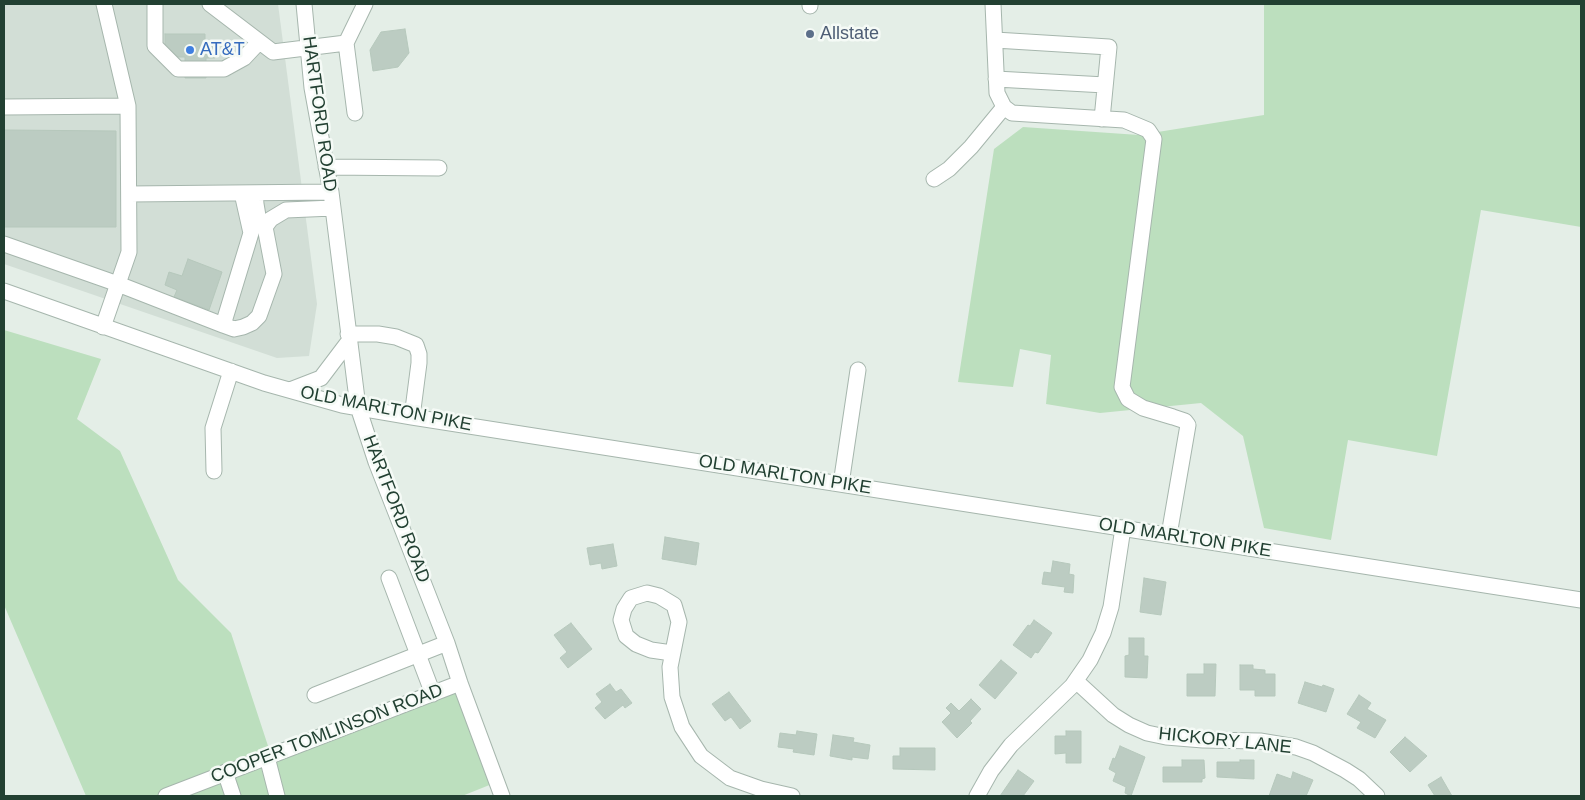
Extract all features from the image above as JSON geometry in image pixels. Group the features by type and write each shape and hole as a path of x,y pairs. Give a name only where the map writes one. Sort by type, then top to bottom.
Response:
{"street":[{"path":"103,327 129,252 128,106 104,4"},
{"path":"155,4 155,46 178,69 224,69 244,58 259,42"},
{"path":"210,4 273,52 346,43"},
{"name":"HARTFORD ROAD","path":"304,4 312,88 331,192 358,407 376,462 447,642 460,683 502,796"},
{"path":"355,113 346,43 366,4"},
{"path":"993,4 997,93 1004,107 1012,113 1124,120 1148,130 1154,139 1122,387 1128,399 1143,408 1185,421 1188,425 1169,536"},
{"path":"995,40 1109,47 1102,119"},
{"path":"996,79 1105,86"},
{"path":"4,107 128,106"},
{"path":"934,180 949,169 971,147 1004,107"},
{"path":"326,167 439,168"},
{"path":"129,194 331,192"},
{"path":"4,244 118,284 234,329 243,328 259,316 274,274 261,234 258,216 249,193"},
{"path":"223,325 261,234 271,219 286,210 333,208"},
{"name":"OLD MARLTON PIKE","path":"4,291 231,371 290,390 358,407 1581,600"},
{"path":"290,390 320,378 349,337 378,334 396,337 416,345 419,354 412,417"},
{"path":"841,484 858,370"},
{"path":"214,470 213,428 231,371"},
{"path":"977,796 991,771 1011,745 1076,682 1090,660 1107,619 1113,594 1123,528"},
{"path":"389,578 433,694"},
{"path":"315,695 447,642"},
{"path":"672,653 670,682 672,697 682,727 701,756 730,778 761,789 792,796"},
{"name":"HICKORY LANE","path":"1076,682 1113,715 1128,725 1166,737 1260,741 1296,747 1313,753 1345,770 1359,779 1377,796"},
{"name":"COOPER TOMLINSON ROAD","path":"166,796 460,683"},
{"path":"267,757 277,796"},
{"path":"225,772 233,796"}],"shaded area":[{"path":"4,4 278,4 317,304 309,356 277,358 4,264"}],"green space":[{"path":"1264,4 1581,4 1581,227 1481,210 1437,456 1348,440 1331,540 1264,528 1243,436 1201,403 1100,413 1046,404 1051,355 1020,349 1013,387 958,382 994,149 1023,127 1139,135 1264,115"},
{"path":"4,330 101,359 77,419 120,451 178,580 231,633 270,752 459,691 492,784 462,796 86,796 4,605"}],"building":[{"path":"405,29 409,53 398,67 373,71 370,50 381,32"},
{"name":"AT&T","path":"165,34 205,34 205,43 214,43 215,58 206,58 206,78 185,78 185,57 165,57"},
{"path":"4,130 116,131 116,227 4,227"},
{"path":"188,259 222,272 209,310 174,297 177,290 165,285 169,272 182,276"},
{"path":"665,537 699,543 696,565 662,559"},
{"path":"613,544 617,566 602,569 601,563 590,565 587,548"},
{"path":"1053,561 1070,564 1069,574 1074,575 1073,593 1064,592 1065,587 1042,584 1044,572 1051,573"},
{"path":"1144,578 1166,582 1161,615 1140,612"},
{"path":"1034,620 1052,633 1038,653 1035,652 1031,658 1013,645"},
{"path":"571,623 592,649 568,668 560,658 567,652 554,635"},
{"path":"1129,638 1144,638 1144,656 1148,656 1147,678 1125,677 1125,656 1129,655"},
{"path":"1001,660 1017,673 995,699 979,685"},
{"path":"1204,664 1216,664 1215,696 1187,696 1187,674 1204,674"},
{"path":"1240,665 1253,665 1253,669 1265,670 1265,674 1275,674 1275,696 1255,696 1255,690 1240,690"},
{"path":"1305,682 1334,689 1326,712 1298,703"},
{"path":"610,684 616,692 621,689 632,703 625,708 623,705 605,719 595,708 602,702 596,694"},
{"path":"729,692 751,721 740,729 731,717 725,721 712,704"},
{"path":"1359,695 1371,703 1367,709 1386,720 1375,738 1357,728 1361,722 1347,714"},
{"path":"971,699 981,709 970,721 972,723 957,738 942,722 951,713 946,708 951,703 959,711"},
{"path":"797,731 817,734 814,755 793,752 794,749 778,747 780,733 796,735"},
{"path":"1066,731 1081,731 1081,763 1066,763 1066,753 1055,754 1055,736 1066,736"},
{"path":"833,735 854,738 853,742 870,745 868,759 852,757 852,760 830,756"},
{"path":"1405,737 1427,756 1410,772 1390,752"},
{"path":"1120,746 1145,757 1131,796 1125,793 1126,787 1113,781 1116,773 1109,769"},
{"path":"900,748 935,748 935,770 893,769 893,756 900,756"},
{"path":"1182,760 1204,760 1205,778 1202,779 1202,782 1163,782 1163,767 1182,767"},
{"path":"1240,760 1254,760 1254,779 1217,777 1217,762 1240,762"},
{"path":"1018,770 1034,781 1023,796 1000,796"},
{"path":"1293,772 1313,780 1306,796 1269,796 1277,774 1291,779"},
{"path":"1441,777 1452,796 1435,796 1428,785"}],"place":[{"name":"Allstate","path":"810,34"},
{"name":"AT&T","path":"190,50"}]}
